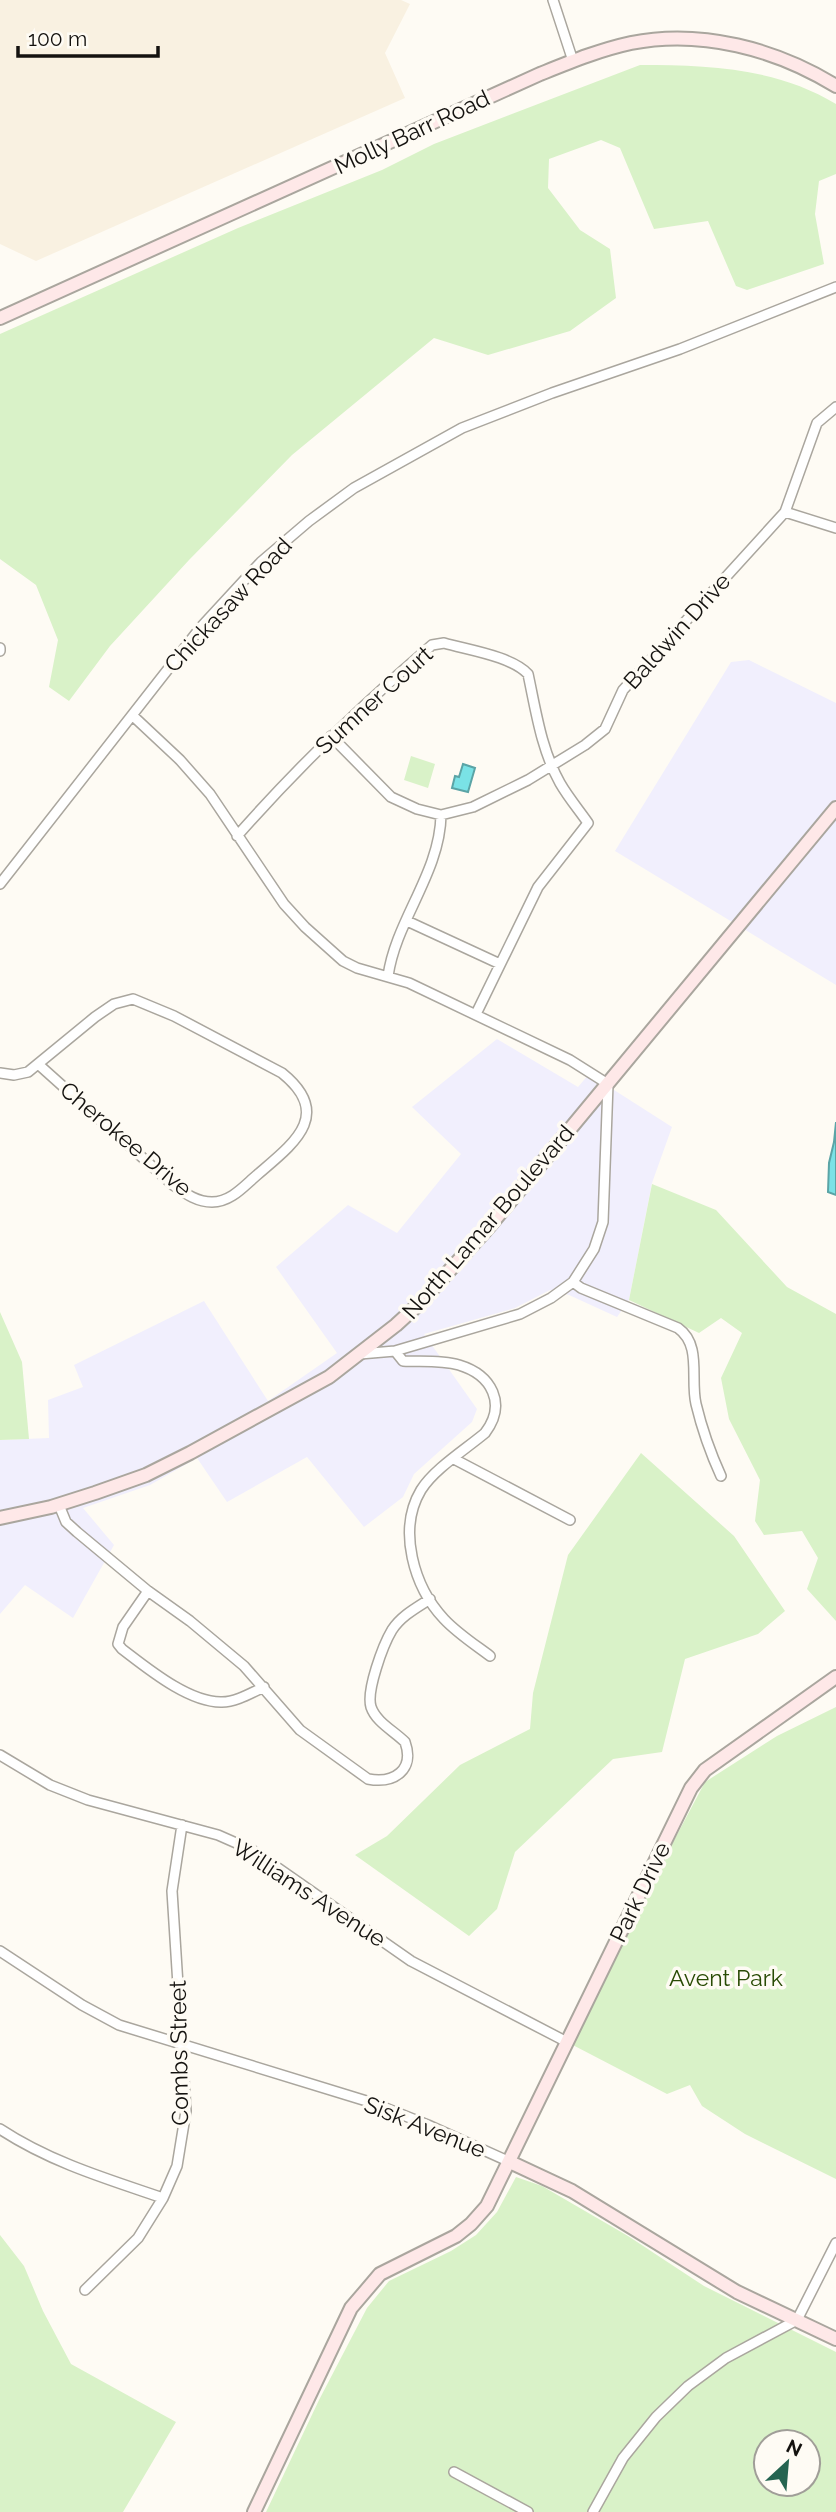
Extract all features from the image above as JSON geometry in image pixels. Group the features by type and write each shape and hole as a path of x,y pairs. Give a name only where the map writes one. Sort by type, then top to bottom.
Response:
{"street":[{"path":"553,0 573,61"},
{"name":"Molly Barr Road","path":"0,318 573,61 633,43 678,39 724,42 770,54 810,70 836,86"},
{"name":"Chickasaw Road","path":"0,884 201,627 261,562 357,485 462,428 552,393 680,349 836,287"},
{"name":"Baldwin Drive","path":"441,815 473,807 528,780 585,745 605,729 623,690 785,512 817,423 836,407"},
{"path":"785,512 836,528"},
{"name":"Sumner Court","path":"237,836 274,793 331,736 432,645 444,643 513,663 528,674 540,731 552,765"},
{"path":"132,715 188,769 209,794 284,904 343,961 357,968 409,983 570,1060 608,1084 603,1222 594,1250 573,1282 551,1298 520,1314 395,1351 360,1354"},
{"path":"331,736 391,797 416,809 441,815 439,843 390,963 388,976"},
{"path":"475,1014 538,887 588,823 552,765"},
{"name":"North Lamar Boulevard","path":"0,1518 58,1505 146,1475 329,1377 360,1354 420,1303 489,1226 836,808"},
{"path":"407,921 500,964"},
{"name":"Cherokee Drive","path":"0,1073 14,1075 28,1072 38,1064 114,1004 133,999 174,1016 282,1073 302,1094 306,1121 302,1133 289,1148 230,1198 215,1202 202,1201 173,1185 38,1064"},
{"path":"573,1282 678,1328 687,1336 693,1356 695,1399 710,1451 721,1476"},
{"path":"395,1351 403,1362 443,1363 470,1370 486,1382 495,1394 495,1416 485,1433 433,1475 421,1489 411,1517 410,1546 416,1571 442,1617 490,1656"},
{"path":"454,1459 570,1520"},
{"path":"58,1505 66,1522 244,1666 300,1730 369,1779 390,1780 404,1768 408,1760 405,1742 375,1714 370,1700 371,1689 393,1629 408,1612 430,1600"},
{"path":"148,1591 123,1627 118,1644 122,1649 181,1690 204,1698 222,1702 264,1688"},
{"name":"Park Drive","path":"254,2512 351,2308 380,2274 456,2236 471,2224 486,2206 510,2162 691,1788 705,1770 836,1677"},
{"name":"Williams Avenue","path":"0,1756 50,1785 88,1800 218,1835 252,1850 411,1961 567,2042"},
{"name":"Combs Street","path":"85,2290 135,2243 163,2197 177,2166 186,2111 172,1891 182,1825"},
{"name":"Sisk Avenue","path":"0,1951 58,1991 107,2019 182,2046 373,2103 510,2162 572,2191 737,2292 836,2339"},
{"path":"0,2129 24,2145 88,2173 163,2197"},
{"path":"593,2512 623,2458 656,2417 688,2386 726,2358 797,2320 836,2244"},
{"path":"454,2472 528,2512"}],"shaded area":[{"path":"0,0 401,0 410,4 385,53 405,98 36,261 0,244"},
{"path":"749,660 836,703 836,985 615,851 731,662"},
{"path":"497,1039 578,1087 589,1074 672,1127 652,1183 629,1300 617,1317 569,1295 550,1290 515,1308 424,1334 477,1409 472,1422 414,1474 403,1497 364,1527 307,1457 227,1502 197,1458 150,1485 83,1508 114,1545 73,1618 25,1585 0,1614 0,1440 49,1438 48,1400 83,1387 74,1365 204,1301 268,1401 337,1353 276,1267 348,1205 397,1233 461,1154 412,1107"}],"green space":[{"path":"640,65 741,71 790,83 836,104 836,174 819,181 815,214 824,264 747,290 736,286 708,221 654,229 620,148 601,140 549,159 548,188 580,230 610,249 616,298 570,331 488,355 434,338 292,455 189,560 110,646 69,701 49,687 58,640 36,585 0,559 0,334 238,228 382,170 434,144"},
{"path":"411,756 435,764 428,788 404,780"},
{"path":"652,1184 716,1210 787,1287 836,1314 836,1621 807,1589 818,1558 802,1531 764,1535 755,1521 760,1480 729,1419 721,1378 742,1333 721,1318 699,1333 629,1300"},
{"path":"0,1312 22,1362 29,1439 0,1440"},
{"path":"641,1453 734,1536 785,1611 758,1634 685,1659 662,1752 613,1759 515,1852 497,1909 469,1936 355,1855 387,1836 460,1765 530,1729 533,1693 568,1555"},
{"name":"Avent Park","path":"836,1707 836,2179 745,2134 702,2106 690,2085 667,2094 567,2042 705,1782 777,1736"},
{"path":"516,2177 542,2186 628,2236 704,2286 836,2352 836,2512 266,2512 319,2400 367,2308 389,2281 451,2251 476,2235 497,2212"},
{"path":"0,2235 24,2266 43,2311 71,2364 176,2422 123,2512 0,2512"}],"water":[{"path":"463,764 475,768 468,792 452,788 455,776 459,777"},
{"path":"836,1122 836,1195 828,1192 829,1163"}]}
